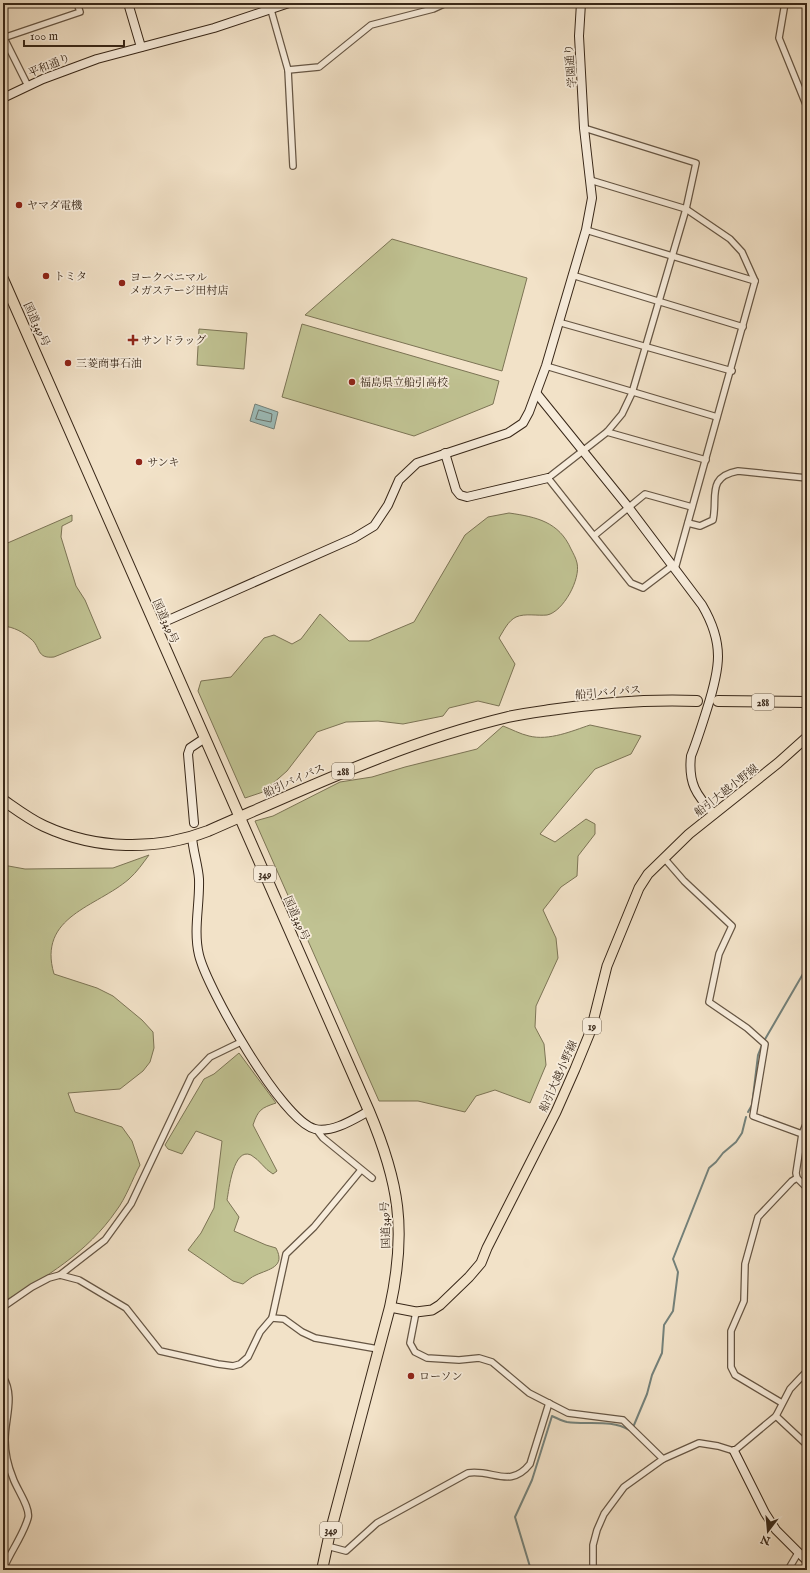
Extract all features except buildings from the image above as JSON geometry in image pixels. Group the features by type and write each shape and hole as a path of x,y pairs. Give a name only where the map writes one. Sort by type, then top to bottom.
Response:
{"highway":[{"name":"国道349号","path":"3,279 39,357 386,1153 398,1212 398,1262 390,1307 322,1570"},
{"name":"船引バイパス","path":"3,800 43,826 66,835 91,842 121,846 157,845 192,837 394,751 447,733 509,716 577,706 626,701 697,701"},
{"name":"288","path":"718,701 807,702"}],"main road":[{"name":"船引大越小野線","path":"390,1307 416,1312 432,1310 440,1305 481,1263 498,1225 539,1147 573,1075 591,1030 607,966 639,888 648,874 664,858 714,814 778,763 807,737"}],"street":[{"path":"28,86 4,38 80,12 77,3"},
{"path":"128,3 141,47"},
{"name":"平和通り","path":"3,98 28,86 97,59 214,28 290,3"},
{"path":"288,70 319,67 371,25 433,9 446,3"},
{"name":"学園通り","path":"155,626 276,574 354,538 374,526 388,505 398,480 407,470 422,461 500,436 515,429 523,423 529,412 546,366 586,230 592,198 584,128 578,36 581,3"},
{"path":"785,3 780,38 807,107"},
{"path":"271,10 288,70 293,166"},
{"path":"445,453 456,490 460,495 467,497 548,478 607,432 622,414 632,393 686,209 696,163 584,128"},
{"path":"548,478 595,535 631,583 637,587 643,588 674,568 717,417 732,371 756,281 742,252 730,239 686,209 590,180"},
{"path":"586,230 756,281"},
{"path":"572,275 743,327"},
{"path":"558,322 732,371"},
{"path":"546,366 632,393 717,417"},
{"path":"536,394 629,508 709,616 717,644 717,673 691,756 690,766 694,790 700,800 714,814"},
{"path":"607,432 706,460"},
{"path":"688,523 700,526 712,520 714,512 713,493 716,484 728,473 738,471 807,478"},
{"path":"595,535 645,494 692,507"},
{"path":"194,824 188,754 190,748 205,738"},
{"path":"192,837 199,877 197,944 199,955 209,982 241,1042 273,1088 304,1122 316,1129 323,1138 372,1178"},
{"path":"664,858 684,881 732,926 719,954 708,1002 747,1028 765,1044 753,1116 802,1134"},
{"path":"3,1307 32,1287 49,1278 60,1275 106,1240 131,1204 191,1077 210,1057 241,1042"},
{"path":"316,1129 334,1127 369,1111"},
{"path":"807,1122 802,1134 796,1163 797,1178 807,1188"},
{"path":"60,1275 79,1280 126,1308 160,1351 224,1365 233,1366 240,1364 248,1357 260,1332 272,1318 286,1254 314,1227 361,1170"},
{"path":"782,1403 735,1375 731,1367 731,1331 744,1302 745,1264 758,1217 792,1181 797,1178"},
{"path":"416,1312 410,1343 415,1352 427,1358 486,1360 498,1366 529,1393 568,1413 623,1420 663,1459"},
{"path":"272,1318 284,1319 302,1332 315,1338 378,1349"},
{"path":"734,1451 776,1416 790,1389 807,1370"},
{"path":"3,1377 8,1384 10,1394 5,1439 7,1460 12,1478 29,1516 3,1570"},
{"path":"327,1546 346,1551 377,1523 468,1473 482,1471 506,1478 524,1472 530,1464 549,1403"},
{"path":"776,1416 807,1445"},
{"path":"593,1570 593,1545 604,1514 624,1487 663,1459 699,1443 718,1446 734,1451 765,1513 776,1530 807,1561"},
{"path":"788,1570 798,1553"}],"green space":[{"path":"392,239 527,278 502,371 305,315"},
{"path":"302,324 499,381 493,404 414,436 282,397"},
{"path":"199,329 247,333 244,369 197,365"},
{"path":"509,513 538,519 553,527 566,540 576,559 578,570 570,594 553,613 547,615 527,615 516,617 508,623 504,629 499,638 515,664 499,706 478,701 449,708 443,716 403,724 378,721 346,722 317,732 287,771 263,792 245,798 198,691 201,681 231,677 264,638 274,635 292,644 301,639 320,614 349,641 369,641 414,622 465,535 488,517"},
{"path":"72,515 72,521 62,526 61,537 76,586 85,600 101,638 54,657 48,657 41,654 34,642 25,634 18,630 3,626 3,545"},
{"path":"590,725 641,736 631,754 595,769 540,834 555,842 586,819 595,824 595,834 578,856 577,876 561,887 543,910 556,938 558,958 536,1006 535,1027 544,1044 546,1065 530,1103 495,1090 476,1096 465,1112 418,1101 379,1101 255,821 273,816 340,782 372,777 477,749 503,726 526,735 544,737 560,735"},
{"path":"149,855 129,879 116,889 73,915 62,926 54,939 51,954 54,974 97,988 113,996 142,1020 153,1032 154,1048 150,1062 143,1071 120,1089 68,1093 75,1112 122,1127 132,1141 140,1165 120,1206 105,1226 92,1239 65,1263 3,1302 3,865 25,869 113,868"},
{"path":"239,1053 276,1103 261,1110 253,1125 277,1171 273,1174 254,1157 245,1154 240,1157 236,1163 227,1200 239,1217 234,1231 276,1248 279,1254 279,1259 275,1266 254,1276 243,1284 233,1281 188,1250 201,1233 214,1208 222,1141 196,1131 182,1154 168,1149 165,1145 204,1079 214,1074"}],"water":[{"path":"255,404 278,412 274,429 250,421"}],"waterway":[{"path":"764,1041 807,967"},
{"path":"748,1112 752,1105 758,1055 762,1045"},
{"path":"634,1425 647,1394 652,1375 662,1353 664,1325 673,1311 678,1272 673,1259 709,1168 736,1142 742,1133 746,1117"},
{"path":"531,1570 515,1517 532,1480 552,1416 567,1422 607,1423 629,1430"}],"place":[{"name":"ヤマダ電機","path":"19,205"},
{"name":"トミタ","path":"46,276"},
{"name":"ヨークベニマル メガステージ田村店","path":"122,283"},
{"name":"サンドラッグ","path":"133,340"},
{"name":"三菱商事石油","path":"68,363"},
{"name":"福島県立船引高校","path":"352,382"},
{"name":"サンキ","path":"139,462"},
{"name":"ローソン","path":"411,1376"}]}
